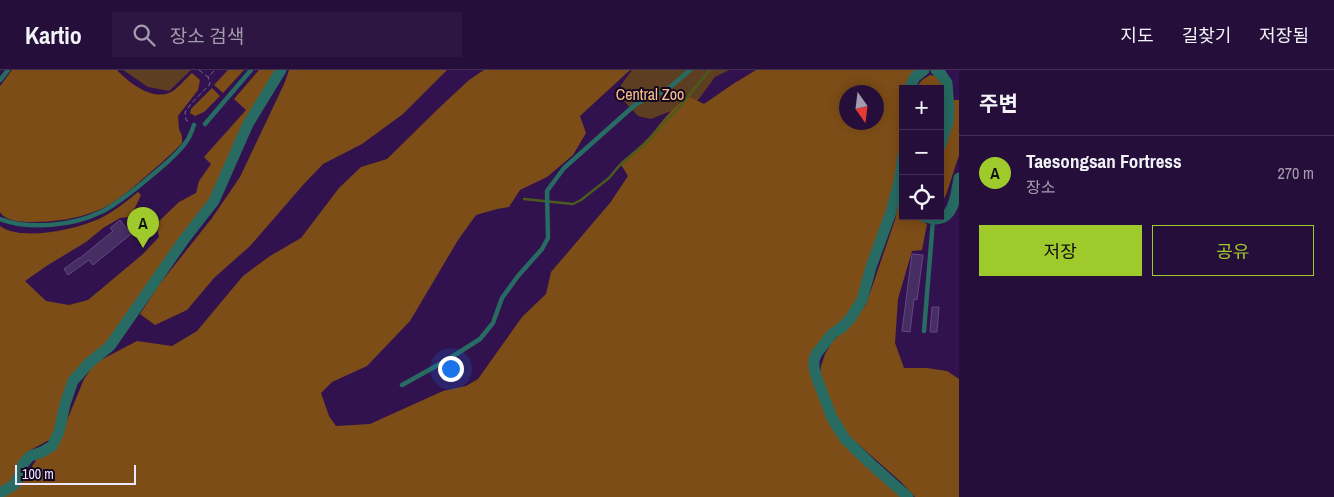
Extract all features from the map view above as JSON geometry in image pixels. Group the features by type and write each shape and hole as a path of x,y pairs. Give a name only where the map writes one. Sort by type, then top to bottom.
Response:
{"street":[{"path":"0,493 14,484 20,476 23,464 30,456 52,446 59,432 65,404 73,381 88,363 110,346 183,241 214,201 248,124 281,70"},
{"path":"912,85 915,77 924,70"},
{"path":"936,70 947,83 949,109 948,122 944,134"},
{"path":"900,175 891,212 871,267 862,300 850,319 832,334 817,353 814,367 832,418 845,439 908,497"},
{"path":"944,218 950,212 959,178"}],"lane":[{"path":"0,80 8,70"},
{"path":"205,124 251,70"},
{"path":"402,385 480,339 493,323 502,298 518,276 542,250 548,238 547,191 564,168 636,104 668,89 690,70"},
{"path":"0,218 19,224 54,224 79,220 100,212 129,194 166,164 188,141 194,125"},
{"path":"924,331 928,220"}],"path":[{"path":"194,125 186,120 185,112 210,84 208,77 199,70"},
{"path":"208,77 215,70"}],"green space":[{"path":"123,70 191,70 169,91 148,87"},
{"name":"Central Zoo","path":"632,70 729,70 715,77 698,100 651,119 638,116 622,99 621,85"}],"shaded area":[{"path":"12,70 117,70 140,89 162,95 175,90 192,73 200,80 198,90 178,116 182,143 132,188 109,205 91,213 57,221 27,222 9,219 0,212 0,86"},
{"path":"228,70 244,70 223,93 214,85"},
{"path":"259,70 277,70 213,196 111,339 77,369 55,430 49,440 27,452 9,484 0,489 0,226 20,233 43,233 67,229 99,219 119,207 138,192 141,195 132,214 128,217 120,218 103,228 86,242 25,281 46,301 69,305 88,300 143,254 159,237 156,224 179,202 196,193 199,181 211,164 204,157 246,110 234,99"},
{"path":"289,70 447,70 403,114 362,144 323,164 250,246 214,278 187,310 155,325 140,314 158,286 212,218 240,177"},
{"path":"484,70 630,70 580,116 586,133 573,155 547,177 520,190 509,207 476,215 458,240 410,321 367,366 332,382 321,393 329,416 336,426 370,424 443,391 466,386 478,379 522,317 546,294 551,272 610,203 628,176 620,163 647,140 668,114 690,97 704,104 756,70 917,70 909,85 899,85 899,157 895,182 861,291 850,314 814,350 828,418 903,497 1,497 21,484 36,460 63,430 84,379 95,363 137,341 172,346 197,331 243,276 270,256 301,238 339,188 361,167 387,159 469,80"},
{"path":"930,75 937,76 941,85 918,85"},
{"path":"212,88 220,96 204,112 195,116 190,113 191,109"},
{"path":"954,100 959,100 959,155 944,199 944,147 949,136"},
{"path":"899,202 899,220 920,220 927,224 922,250 912,251 898,299 895,343 904,368 927,368 947,371 959,379 959,497 915,497 901,482 849,436 835,417 820,374 825,354 832,342 846,329 865,306 895,220"}],"building":[{"path":"120,220 131,234 93,265 89,260 68,275 64,269 113,231 110,228"},
{"path":"912,254 923,255 917,300 914,299 910,332 902,331"},
{"path":"932,307 939,307 937,332 930,332"}],"waterway":[{"path":"524,199 573,204 581,200 609,178 619,166 648,141 710,70"}],"place":[{"name":"Taesongsan Fortress","path":"143,248"}]}
